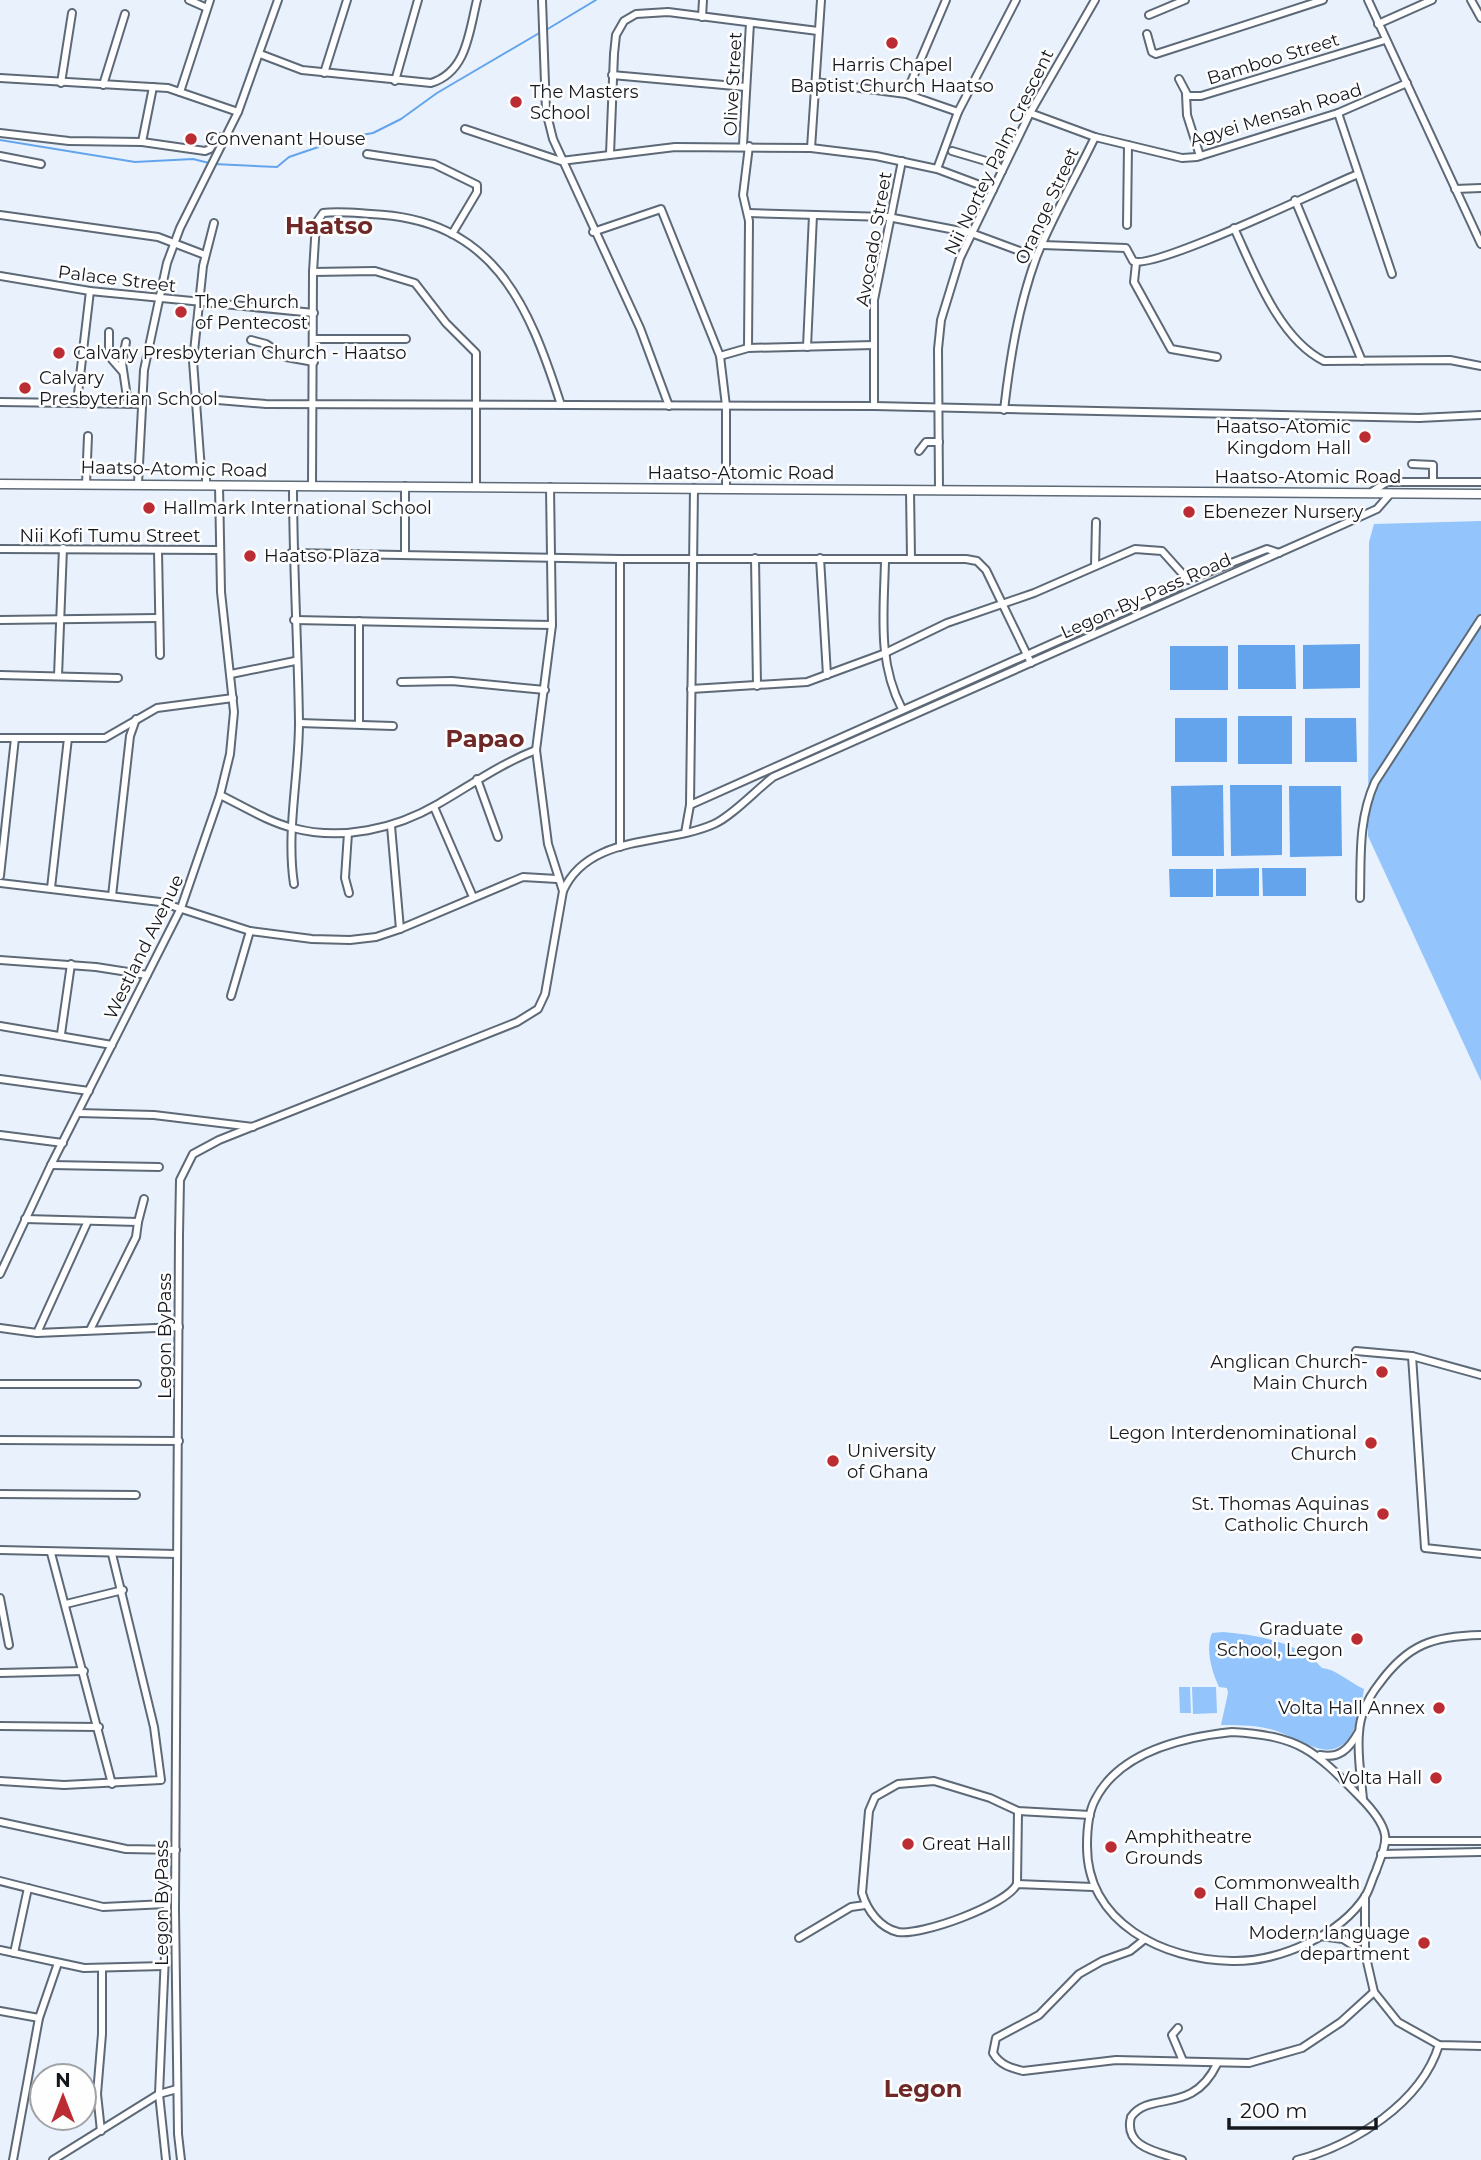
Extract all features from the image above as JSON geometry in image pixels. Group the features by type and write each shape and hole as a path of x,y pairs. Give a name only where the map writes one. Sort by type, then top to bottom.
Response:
{"main road":[{"name":"Haatso-Atomic Road","path":"0,484 1481,494"}],"street":[{"path":"190,0 207,8"},
{"path":"180,92 210,0"},
{"path":"138,483 141,404 158,298 175,242 238,112 278,0"},
{"path":"324,73 347,0"},
{"path":"396,81 418,0"},
{"path":"260,54 302,70 430,83 454,71 459,64 477,0"},
{"path":"542,0 546,111 561,161 640,328 669,406"},
{"path":"702,17 703,0"},
{"path":"810,148 821,0"},
{"path":"906,94 946,0"},
{"path":"937,169 958,113 1016,0"},
{"name":"Nii Nortey Palm Crescent","path":"939,490 938,349 941,320 960,258 1030,113 1095,0"},
{"path":"1149,15 1185,0"},
{"path":"1147,34 1152,52 1156,54 1323,0"},
{"path":"1368,0 1481,244"},
{"path":"1378,24 1432,0"},
{"path":"1471,0 1481,18"},
{"path":"61,83 72,13"},
{"path":"610,154 616,36 624,20 636,14 647,13 818,31"},
{"path":"103,85 125,14"},
{"name":"Olive Street","path":"748,348 748,214 743,195 750,23"},
{"name":"Bamboo Street","path":"1179,79 1186,94 1201,96 1385,40"},
{"path":"612,75 746,87"},
{"path":"0,78 153,87 180,92 238,112"},
{"path":"815,82 906,94 958,113"},
{"name":"Agyei Mensah Road","path":"1030,113 1095,137 1182,158 1200,156 1338,113 1407,83"},
{"path":"142,142 153,87"},
{"path":"1186,94 1187,115 1200,156"},
{"path":"1338,113 1392,274"},
{"path":"465,129 561,161 676,147 810,148 937,169 993,190"},
{"path":"0,133 69,141 142,142 205,151 210,149 217,137 226,138"},
{"name":"Orange Street","path":"1004,410 1015,328 1036,257 1095,137"},
{"path":"1127,225 1128,145"},
{"path":"952,151 996,164 1002,171"},
{"path":"367,154 434,164 477,185 477,192 452,234"},
{"path":"0,156 41,164"},
{"name":"Avocado Street","path":"874,406 874,300 888,217 902,162"},
{"path":"1136,263 1146,263 1185,251 1358,174"},
{"path":"1455,189 1481,188"},
{"path":"1295,200 1362,361"},
{"path":"593,232 661,209 720,356 726,405 726,488"},
{"path":"312,486 313,272 316,223 323,213 407,216 429,222 452,234 487,259 510,285 541,344 561,405"},
{"path":"748,214 888,217 971,233 1036,257"},
{"path":"0,215 175,242 205,255"},
{"path":"807,347 813,215"},
{"path":"206,484 206,475 201,470 194,398 194,361 205,255 214,223"},
{"path":"1234,228 1266,296 1309,351 1324,361 1442,359 1481,366"},
{"path":"1042,244 1126,248 1136,263 1134,282 1171,349 1217,357"},
{"path":"313,272 375,271 415,283 446,323 477,355 476,486"},
{"name":"Palace Street","path":"0,276 200,303 314,313"},
{"path":"77,402 90,290"},
{"path":"109,332 108,356 123,373"},
{"path":"314,339 406,339"},
{"path":"251,340 266,344 286,358 314,362"},
{"path":"126,342 123,373 128,389 128,404"},
{"path":"720,356 748,348 874,345"},
{"path":"194,398 266,404 874,406 1419,418 1481,415"},
{"path":"0,402 141,404"},
{"path":"86,484 88,436"},
{"path":"919,451 928,441 939,442"},
{"path":"1412,464 1433,465 1433,482"},
{"path":"1370,493 1387,482 1481,482"},
{"name":"Westland Avenue","path":"0,1273 51,1165 181,908 220,795 232,737 233,698 222,611 219,485"},
{"path":"293,486 291,553 299,723 291,856 294,884"},
{"path":"405,486 405,555"},
{"path":"550,487 552,625 536,750 548,844 563,891"},
{"path":"685,833 690,805 694,488"},
{"path":"910,490 911,558"},
{"name":"Legon By-Pass Road","path":"904,712 1031,663 1377,509 1391,493"},
{"path":"1095,566 1096,522"},
{"path":"58,676 63,548"},
{"path":"691,689 799,684 883,654 947,623 1004,603 1135,549 1151,548 1162,551 1183,576 1192,579 1267,549 1279,553"},
{"name":"Nii Kofi Tumu Street","path":"0,549 219,551"},
{"path":"158,551 160,655"},
{"path":"291,553 620,559 911,558 977,562 986,570 1004,603 1031,663"},
{"path":"755,558 757,686"},
{"path":"820,558 827,675"},
{"path":"620,559 620,847"},
{"path":"885,560 883,654 893,691 904,712"},
{"path":"690,805 904,712 1026,653 1179,587"},
{"path":"0,620 158,618"},
{"path":"1360,898 1361,821 1365,805 1375,782 1481,619"},
{"path":"294,620 552,625"},
{"path":"359,621 359,724"},
{"path":"231,674 295,661"},
{"path":"0,675 118,678"},
{"path":"401,682 452,681 545,690"},
{"path":"0,738 105,738 164,706 233,698"},
{"name":"Legon ByPass","path":"181,2160 177,2090 175,1880 180,1181 193,1154 219,1140 517,1022 538,1009 544,1002 563,891 570,876 586,861 620,847 716,824 773,778 904,712"},
{"path":"112,896 130,736 136,719"},
{"path":"299,723 393,726"},
{"path":"119,730 130,736"},
{"path":"0,876 3,809 15,738"},
{"path":"51,888 68,738"},
{"path":"220,795 294,828 348,833 391,826 434,807 477,779 536,750"},
{"path":"477,779 485,806 494,819 498,836"},
{"path":"434,807 473,897"},
{"path":"391,826 400,929"},
{"path":"348,833 345,878 349,893"},
{"path":"0,883 112,896 181,908 250,931 295,938 367,939 400,929 523,877 557,879"},
{"path":"231,996 250,931"},
{"path":"0,960 71,964 147,975"},
{"path":"61,1034 71,964"},
{"path":"0,1026 61,1034 112,1045"},
{"path":"0,1079 89,1091"},
{"path":"78,1113 154,1115 255,1127"},
{"path":"0,1135 63,1143"},
{"path":"51,1165 159,1167"},
{"path":"90,1330 136,1237 144,1199"},
{"path":"25,1219 87,1223 138,1222"},
{"path":"37,1333 87,1223"},
{"path":"0,1328 37,1333 179,1327"},
{"path":"1356,1351 1412,1356 1481,1375"},
{"path":"1412,1356 1425,1548 1481,1553"},
{"path":"0,1384 137,1384"},
{"path":"0,1440 179,1441"},
{"path":"0,1494 136,1495"},
{"path":"0,1550 177,1554"},
{"path":"51,1553 100,1727 112,1784"},
{"path":"112,1554 159,1751 161,1780"},
{"path":"66,1604 122,1590"},
{"path":"0,1598 9,1645"},
{"path":"1363,1800 1359,1731 1363,1711 1373,1691 1403,1654 1424,1643 1481,1635"},
{"path":"0,1673 84,1671"},
{"path":"0,1726 100,1727"},
{"path":"1359,1731 1350,1748 1325,1756 1280,1738 1254,1733 1191,1737 1146,1753 1108,1782 1095,1800 1090,1815 1087,1867 1093,1887 1119,1921 1144,1939 1182,1954 1233,1961 1262,1959 1290,1950 1342,1920 1365,1896"},
{"path":"1318,1754 1363,1800 1383,1826 1385,1841 1365,1896 1366,1952 1374,1992 1398,2022 1439,2045 1481,2046"},
{"path":"0,1781 64,1785 175,1778"},
{"path":"1018,1811 1017,1884 1004,1899 912,1932 901,1933 885,1927 865,1905 862,1893 867,1820 875,1797 898,1784 934,1781 978,1793 1018,1811 1090,1815"},
{"path":"0,1822 127,1849 176,1850"},
{"path":"1381,1854 1480,1853 1480,1840 1385,1841"},
{"path":"158,2160 165,2158 159,2094 166,1904 168,1886 175,1880"},
{"path":"0,1881 111,1908 166,1904"},
{"path":"1017,1884 1093,1887"},
{"path":"14,1953 28,1888"},
{"path":"799,1938 851,1907 865,1905"},
{"path":"1318,1936 1343,1939 1366,1952"},
{"path":"1144,1939 1130,1951 1102,1961 1079,1975 1039,2015 996,2038 993,2053 1001,2063 1023,2071 1116,2060 1249,2063 1302,2048 1341,2022 1374,1992"},
{"path":"0,1950 58,1964 102,1968 164,1966"},
{"path":"13,2160 39,2018 58,1964"},
{"path":"101,2131 97,2094 102,2034 102,1968"},
{"path":"0,2011 39,2018"},
{"path":"1178,2028 1172,2035 1183,2061"},
{"path":"1297,2160 1340,2144 1410,2095 1429,2070 1439,2045"},
{"path":"1182,2160 1135,2142 1130,2134 1132,2117 1146,2107 1195,2093 1208,2082 1217,2064"},
{"path":"53,2160 159,2094 177,2090"}],"shaded area":[{"path":"1481,521 1481,1081 1368,836 1369,542 1374,524"},
{"path":"1360,644 1360,688 1303,689 1303,645"},
{"path":"1238,645 1295,645 1296,689 1238,689"},
{"path":"1170,646 1228,646 1228,690 1170,690"},
{"path":"1238,716 1292,716 1292,764 1238,764"},
{"path":"1175,718 1227,718 1227,762 1175,762"},
{"path":"1305,718 1356,718 1357,762 1305,762"},
{"path":"1223,785 1224,856 1172,856 1171,786"},
{"path":"1230,785 1282,785 1282,855 1231,856"},
{"path":"1289,786 1341,786 1342,856 1290,857"},
{"path":"1259,868 1259,896 1216,896 1216,869"},
{"path":"1262,868 1306,868 1306,896 1263,896"},
{"path":"1169,869 1213,869 1213,897 1170,897"},
{"path":"1212,1633 1250,1635 1290,1646 1313,1659 1322,1668 1364,1689 1357,1722 1347,1741 1329,1750 1310,1746 1285,1734 1260,1727 1221,1725 1228,1693 1227,1688 1219,1687 1216,1681 1209,1646"},
{"path":"1179,1687 1190,1687 1191,1713 1180,1713"},
{"path":"1192,1687 1216,1687 1217,1713 1193,1714"}],"waterway":[{"path":"546,30 596,0"},
{"path":"214,164 277,167 289,157 345,138 373,133 401,119 437,93 541,32"},
{"path":"0,140 135,162 193,159 209,163"}],"place":[{"name":"Harris Chapel Baptist Church Haatso","path":"892,43"},
{"name":"The Masters School","path":"516,102"},
{"name":"Convenant House","path":"191,139"},
{"name":"The Church of Pentecost","path":"181,312"},
{"name":"Calvary Presbyterian Church - Haatso","path":"59,353"},
{"name":"Calvary Presbyterian School","path":"25,388"},
{"name":"Haatso-Atomic Kingdom Hall","path":"1365,437"},
{"name":"Hallmark International School","path":"149,508"},
{"name":"Ebenezer Nursery","path":"1189,512"},
{"name":"Haatso Plaza","path":"250,556"},
{"name":"Anglican Church- Main Church","path":"1382,1372"},
{"name":"Legon Interdenominational Church","path":"1371,1443"},
{"name":"University of Ghana","path":"833,1461"},
{"name":"St. Thomas Aquinas Catholic Church","path":"1383,1514"},
{"name":"Graduate School, Legon","path":"1357,1639"},
{"name":"Volta Hall Annex","path":"1439,1708"},
{"name":"Volta Hall","path":"1436,1778"},
{"name":"Great Hall","path":"908,1844"},
{"name":"Amphitheatre Grounds","path":"1111,1847"},
{"name":"Commonwealth Hall Chapel","path":"1200,1893"},
{"name":"Modern language department","path":"1424,1943"}],"district":[{"name":"Haatso","path":"329,226"},
{"name":"Papao","path":"485,739"},
{"name":"Legon","path":"923,2089"}]}
